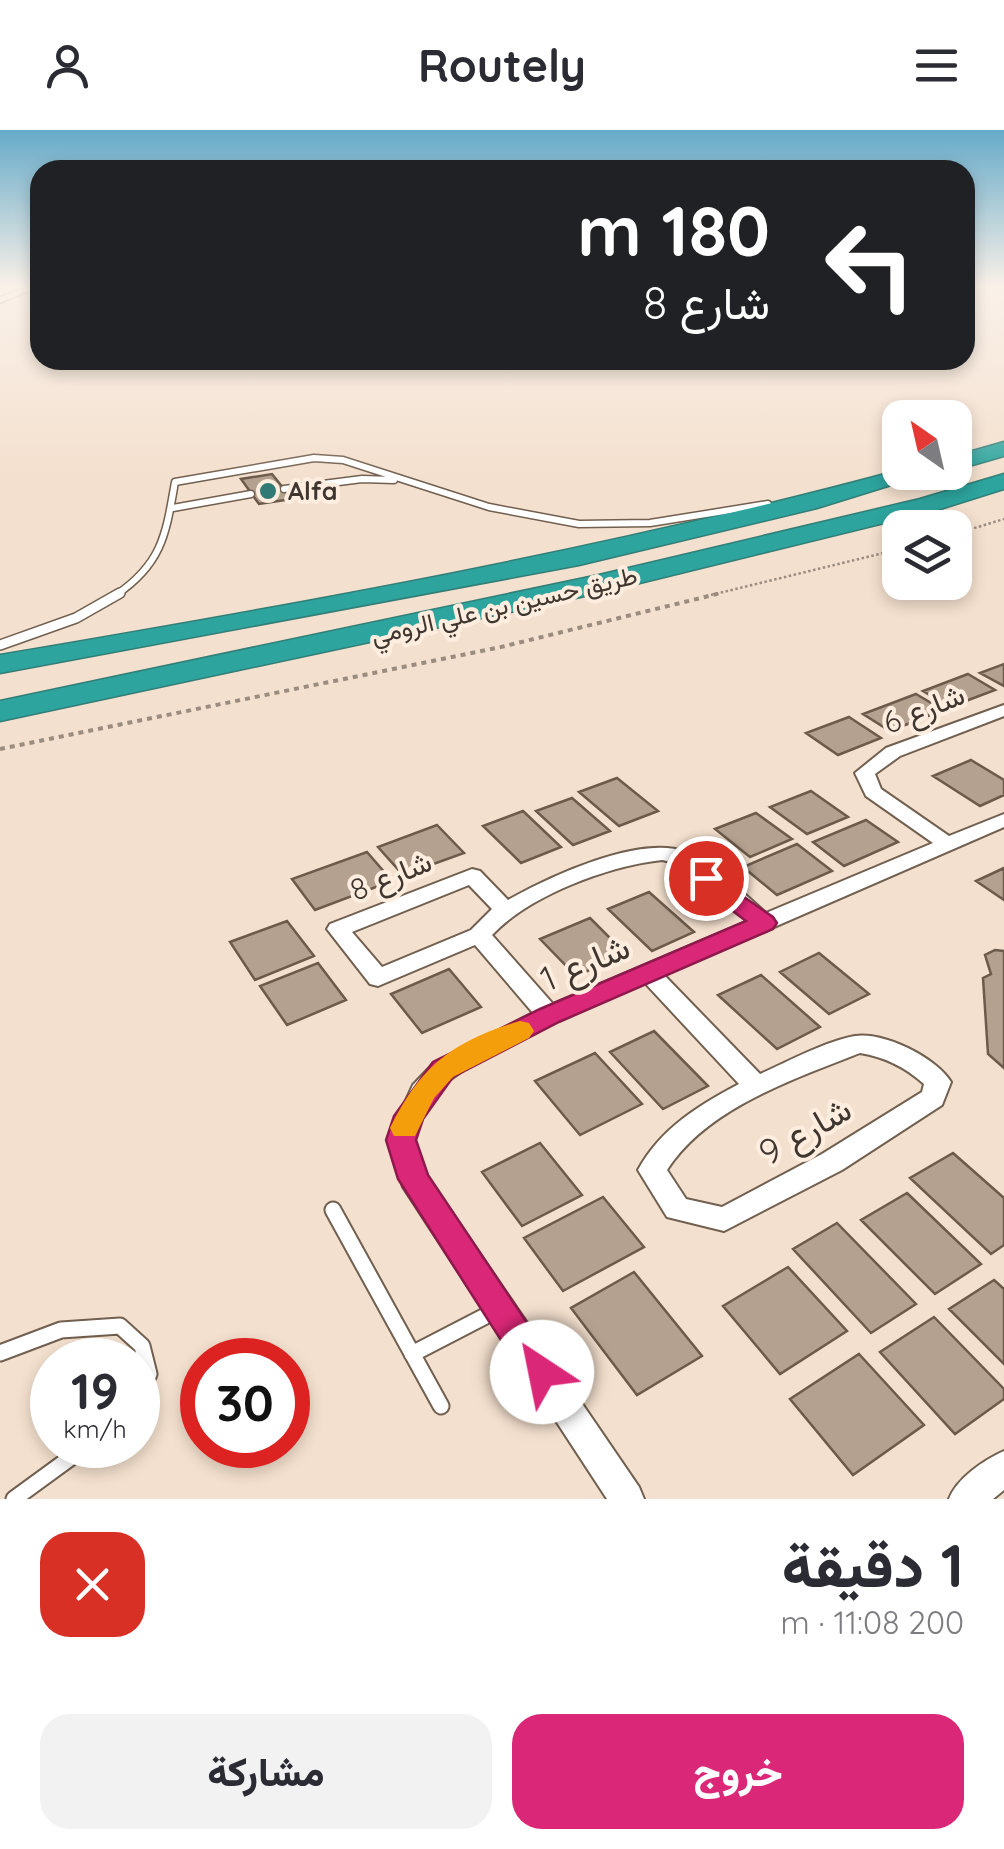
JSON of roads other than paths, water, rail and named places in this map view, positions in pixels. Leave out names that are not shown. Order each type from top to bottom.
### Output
[{"type":"highway","points":[[972,458],[1004,449]]},
{"type":"highway","name":"طريق حسين بن علي الرومي","points":[[0,711],[599,584],[928,504],[1004,481]]},
{"type":"highway","name":"طريق حسين بن علي الرومي","points":[[0,664],[454,581],[882,483]]},
{"type":"highway","points":[[0,697],[255,660]]},
{"type":"street","name":"شارع 6","points":[[950,845],[873,792],[865,774],[893,752],[1004,710]]},
{"type":"street","name":"شارع 1","points":[[626,1499],[413,1179],[401,1140],[422,1092],[443,1070],[549,1016],[1004,820]]},
{"type":"street","name":"شارع 8","points":[[506,910],[472,876],[338,929],[378,978],[479,935],[506,910],[561,884],[658,853],[677,856],[764,923]]},
{"type":"street","points":[[479,935],[549,1016]]},
{"type":"street","name":"شارع 9","points":[[648,973],[756,1085]]},
{"type":"street","name":"شارع 9","points":[[858,1044],[885,1046],[923,1067],[938,1082],[933,1098],[832,1162],[724,1219],[677,1209],[652,1170],[661,1149],[756,1085],[858,1044]]},
{"type":"street","points":[[966,1499],[1004,1468]]},
{"type":"lane","points":[[0,645],[85,614],[130,588],[147,570],[168,532],[175,482],[181,478],[314,458],[343,460],[530,516],[577,524],[684,520],[882,483]]},
{"type":"lane","points":[[284,489],[362,479],[410,482]]},
{"type":"lane","points":[[174,508],[252,494]]},
{"type":"lane","points":[[333,1210],[441,1406]]},
{"type":"lane","points":[[412,1354],[500,1309]]},
{"type":"lane","points":[[39,1338],[60,1330],[120,1326],[133,1338]]},
{"type":"lane","points":[[0,1353],[30,1342]]},
{"type":"lane","points":[[14,1499],[56,1468]]},
{"type":"place","name":"Alfa","points":[[268,491]]}]
